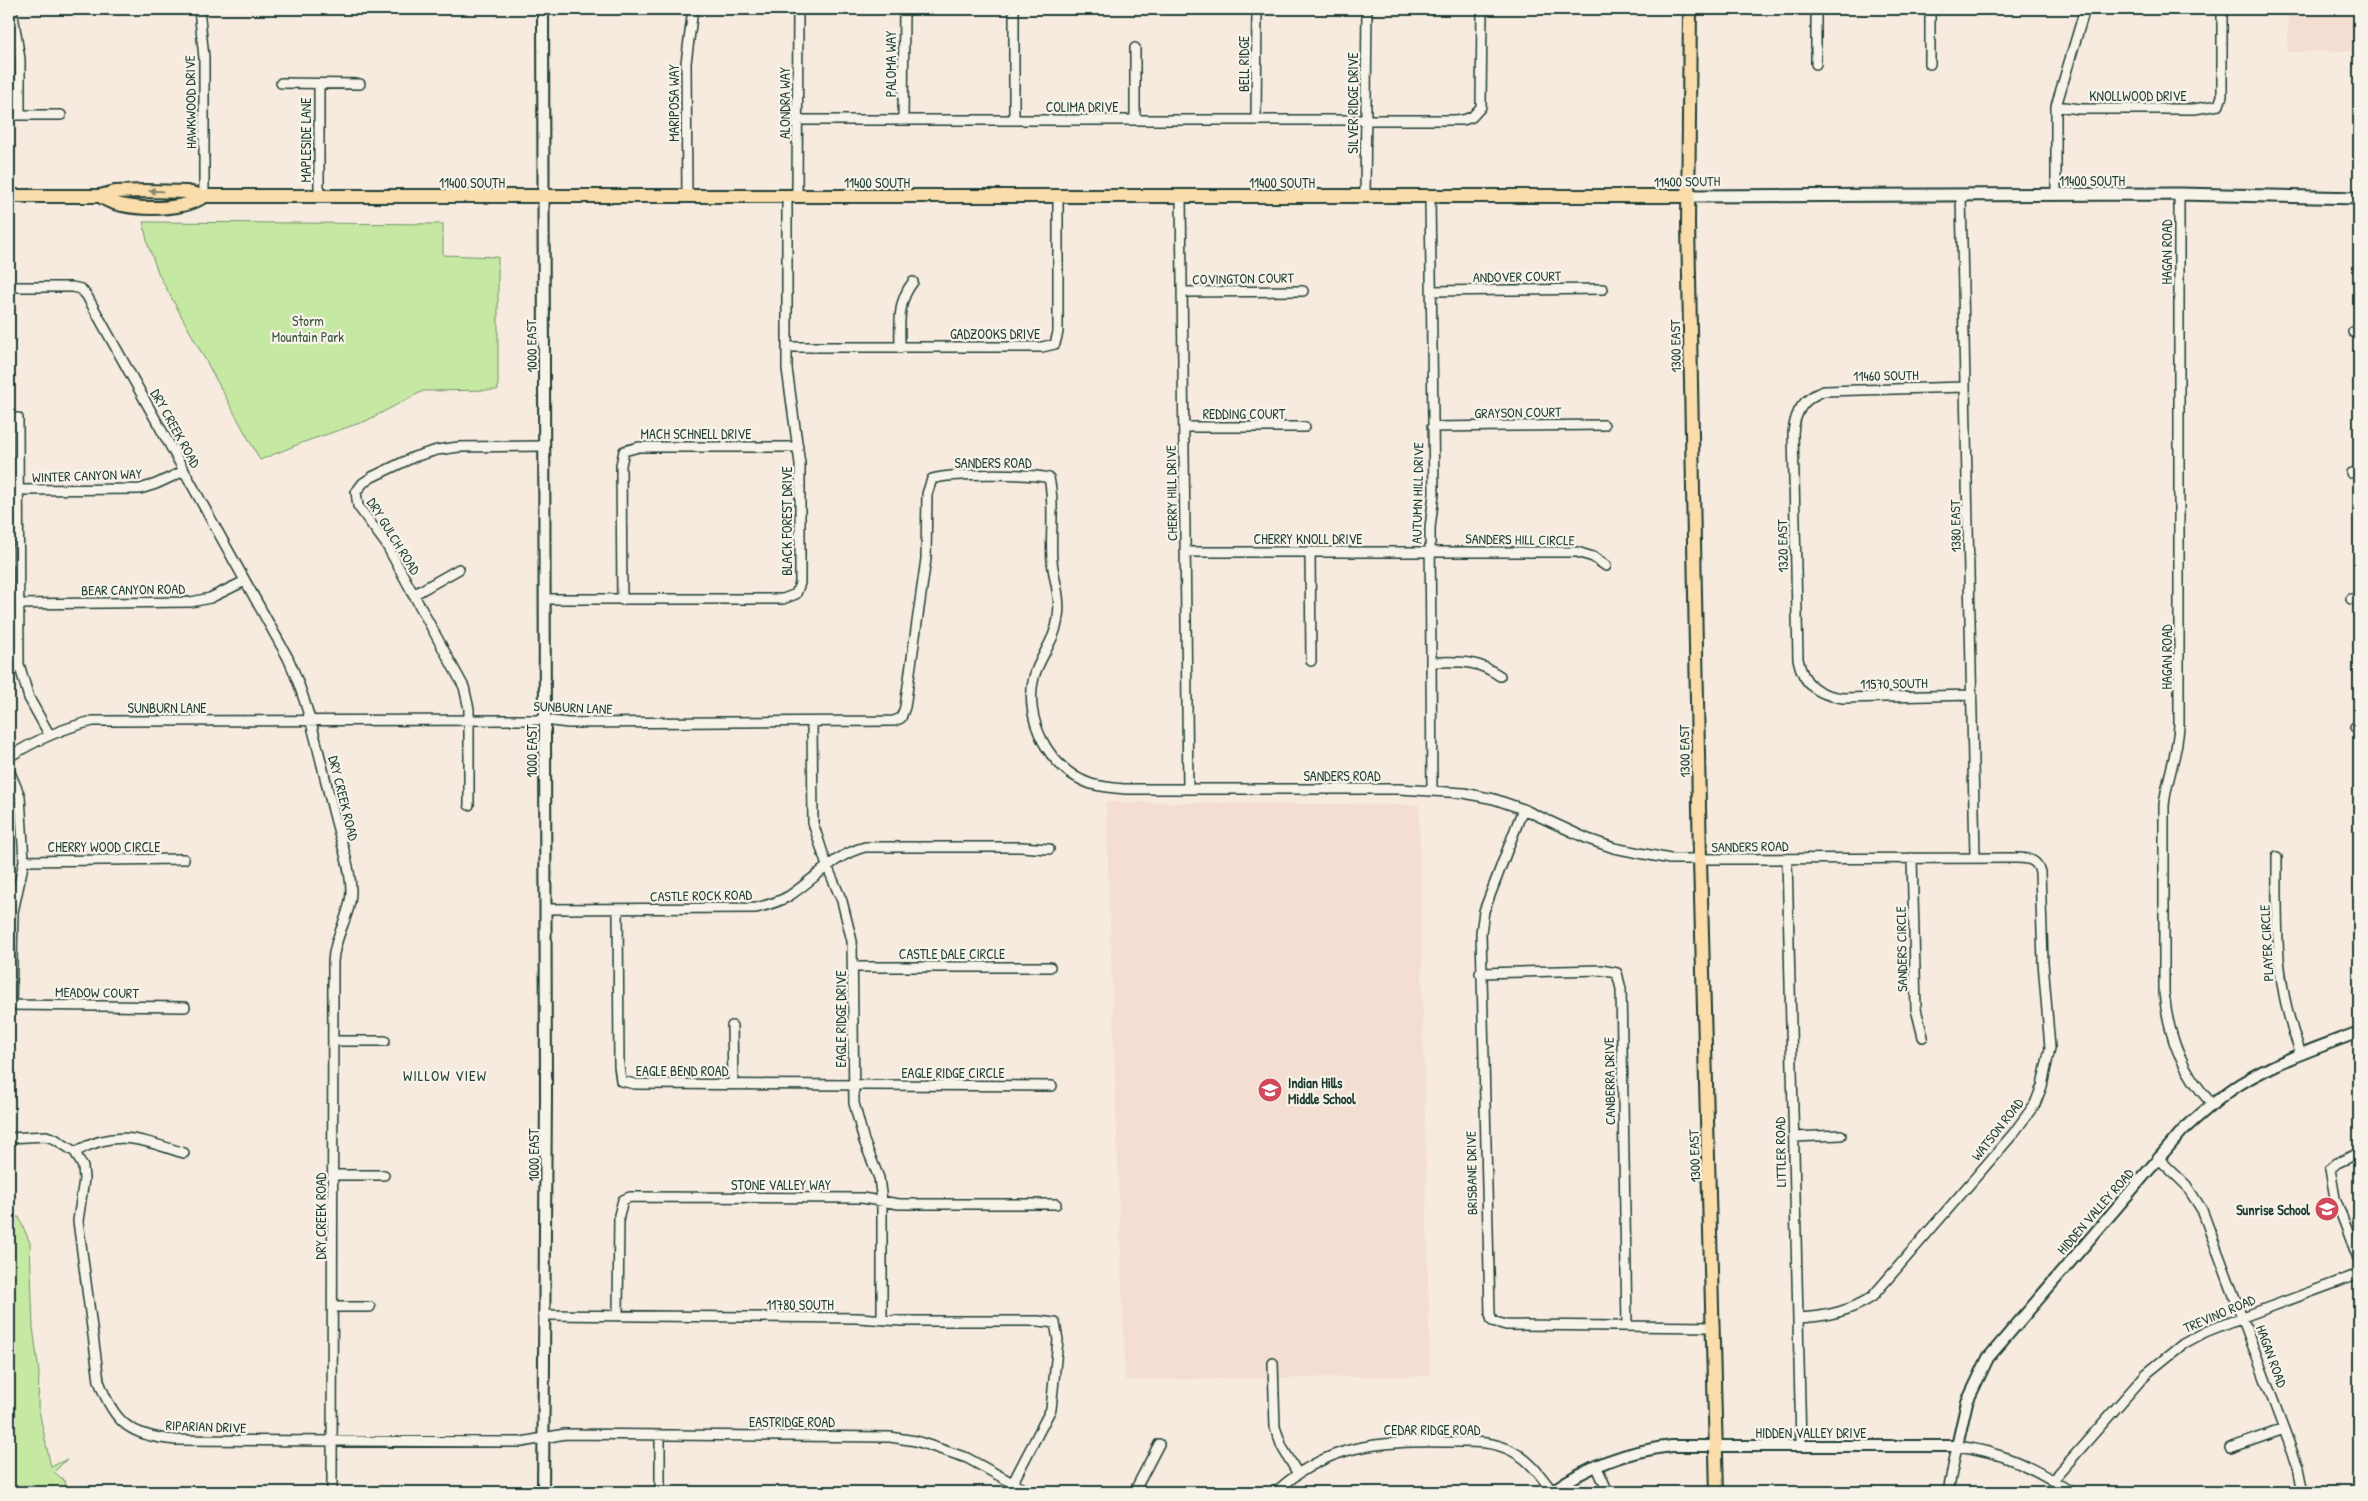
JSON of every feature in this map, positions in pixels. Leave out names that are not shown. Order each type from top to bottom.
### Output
[{"type":"main road","name":"1300 EAST","points":[[1690,9],[1689,196],[1700,860],[1717,1492]]},
{"type":"main road","name":"11400 SOUTH","points":[[9,196],[100,196],[115,192],[139,191],[187,192],[204,196],[1430,197],[2180,194],[2359,198]]},
{"type":"street","points":[[12,9],[20,59],[20,115]]},
{"type":"street","name":"HAWKWOOD DRIVE","points":[[199,9],[204,58],[204,196]]},
{"type":"street","name":"1000 EAST","points":[[543,9],[546,910],[546,1209],[543,1492]]},
{"type":"street","name":"MARIPOSA WAY","points":[[687,197],[686,63],[693,9]]},
{"type":"street","name":"ALONDRA WAY","points":[[792,197],[798,120],[798,9]]},
{"type":"street","name":"PALOMA WAY","points":[[904,9],[904,120]]},
{"type":"street","points":[[1014,9],[1014,120]]},
{"type":"street","name":"BELL RIDGE","points":[[1256,119],[1257,9]]},
{"type":"street","name":"SILVER RIDGE DRIVE","points":[[1365,197],[1366,9]]},
{"type":"street","name":"COLIMA DRIVE","points":[[798,120],[1463,120],[1472,117],[1478,111],[1481,102],[1482,9]]},
{"type":"street","points":[[1816,9],[1816,64]]},
{"type":"street","points":[[1930,9],[1930,64]]},
{"type":"street","points":[[2056,195],[2056,106],[2085,9]]},
{"type":"street","name":"KNOLLWOOD DRIVE","points":[[2056,106],[2080,109],[2194,109],[2219,105],[2222,96],[2222,9]]},
{"type":"street","points":[[1135,48],[1135,120]]},
{"type":"street","name":"MAPLESIDE LANE","points":[[281,83],[360,84]]},
{"type":"street","name":"MAPLESIDE LANE","points":[[319,84],[320,196]]},
{"type":"street","points":[[9,115],[61,115]]},
{"type":"street","name":"HAGAN ROAD","points":[[2180,194],[2180,725],[2177,756],[2165,792],[2164,805],[2164,992],[2167,1020],[2174,1046],[2185,1069],[2212,1104]]},
{"type":"street","name":"1380 EAST","points":[[1961,195],[1975,858]]},
{"type":"street","name":"BLACK FOREST DRIVE","points":[[545,599],[783,598],[796,594],[800,583],[798,447],[789,388],[788,347],[792,197]]},
{"type":"street","name":"GADZOOKS DRIVE","points":[[788,347],[1042,348],[1055,344],[1058,332],[1058,197]]},
{"type":"street","name":"CHERRY HILL DRIVE","points":[[1181,197],[1188,789]]},
{"type":"street","name":"AUTUMN HILL DRIVE","points":[[1430,197],[1434,494],[1430,552],[1432,790]]},
{"type":"street","points":[[900,348],[900,308],[904,293],[913,282]]},
{"type":"street","name":"DRY CREEK ROAD","points":[[9,287],[81,288],[292,666],[310,720],[350,887],[349,906],[334,951],[332,1492]]},
{"type":"street","name":"ANDOVER COURT","points":[[1431,291],[1603,289]]},
{"type":"street","name":"COVINGTON COURT","points":[[1182,292],[1304,291]]},
{"type":"street","name":"11460 SOUTH","points":[[1810,397],[1831,390],[1965,387]]},
{"type":"street","name":"1320 EAST","points":[[1810,397],[1797,412],[1794,433],[1798,659],[1804,678],[1817,692]]},
{"type":"street","points":[[13,418],[18,490],[19,664],[22,681],[49,734]]},
{"type":"street","name":"GRAYSON COURT","points":[[1432,427],[1604,425]]},
{"type":"street","name":"REDDING COURT","points":[[1184,427],[1305,427]]},
{"type":"street","name":"DRY GULCH ROAD","points":[[469,805],[469,720],[468,702],[464,687],[386,544],[358,506],[356,492],[363,482],[407,460],[436,450],[467,446],[545,446]]},
{"type":"street","name":"MACH SCHNELL DRIVE","points":[[622,600],[621,465],[624,450],[639,447],[798,447]]},
{"type":"street","name":"WINTER CANYON WAY","points":[[18,490],[140,489],[184,471]]},
{"type":"street","name":"SANDERS ROAD","points":[[932,480],[947,476],[1049,478],[1052,494],[1052,562],[1059,608],[1055,632],[1034,677],[1033,704],[1038,730],[1046,748],[1073,775],[1091,784],[1125,789],[1432,790],[1494,799],[1523,809],[1588,839],[1614,848],[1670,859],[2024,858],[2036,863]]},
{"type":"street","name":"SUNBURN LANE","points":[[9,756],[49,734],[69,726],[93,721],[545,720],[568,723],[894,721],[901,718],[904,713],[926,559],[927,494],[932,480]]},
{"type":"street","name":"CHERRY KNOLL DRIVE","points":[[1185,552],[1430,552]]},
{"type":"street","points":[[1310,552],[1311,661]]},
{"type":"street","name":"SANDERS HILL CIRCLE","points":[[1430,552],[1577,552],[1593,557],[1606,566]]},
{"type":"street","points":[[414,595],[459,569]]},
{"type":"street","name":"BEAR CANYON ROAD","points":[[18,604],[191,602],[210,598],[244,581]]},
{"type":"street","points":[[1431,662],[1471,662],[1487,667],[1500,676]]},
{"type":"street","name":"11570 SOUTH","points":[[1817,692],[1843,698],[1972,695]]},
{"type":"street","name":"EAGLE RIDGE DRIVE","points":[[812,722],[813,823],[848,920],[853,967],[854,1103],[858,1122],[879,1178],[882,1201],[882,1319]]},
{"type":"street","points":[[9,770],[20,796],[24,861],[13,912],[10,1005]]},
{"type":"street","name":"BRISBANE DRIVE","points":[[1523,809],[1484,911],[1481,933],[1480,973],[1489,1307],[1492,1321],[1506,1325],[1714,1327]]},
{"type":"street","name":"CASTLE ROCK ROAD","points":[[546,910],[756,908],[774,904],[789,896],[842,855],[865,847],[1020,847],[1049,849]]},
{"type":"street","name":"PLAYER CIRCLE","points":[[2277,857],[2278,964],[2286,1012],[2301,1054]]},
{"type":"street","name":"SANDERS CIRCLE","points":[[1912,858],[1916,1009],[1923,1037]]},
{"type":"street","name":"CHERRY WOOD CIRCLE","points":[[24,861],[184,859]]},
{"type":"street","name":"LITTLER ROAD","points":[[1787,859],[1800,1445]]},
{"type":"street","name":"WATSON ROAD","points":[[1798,1318],[1823,1316],[1847,1310],[1872,1296],[2014,1134],[2035,1104],[2048,1068],[2050,1048],[2043,962],[2040,872],[2036,863]]},
{"type":"street","name":"EAGLE BEND ROAD","points":[[618,910],[619,1066],[621,1081],[635,1084],[854,1084]]},
{"type":"street","name":"CASTLE DALE CIRCLE","points":[[853,967],[1050,967]]},
{"type":"street","name":"CANBERRA DRIVE","points":[[1480,973],[1601,970],[1617,973],[1621,989],[1627,1326]]},
{"type":"street","name":"MEADOW COURT","points":[[10,1005],[185,1007]]},
{"type":"street","points":[[732,1026],[733,1084]]},
{"type":"street","name":"HIDDEN VALLEY ROAD","points":[[1948,1492],[1967,1402],[1988,1358],[2183,1130],[2212,1104],[2254,1076],[2301,1054],[2359,1032]]},
{"type":"street","points":[[333,1042],[385,1041]]},
{"type":"street","name":"EAGLE RIDGE CIRCLE","points":[[854,1084],[1052,1086]]},
{"type":"street","points":[[1794,1137],[1841,1135]]},
{"type":"street","points":[[9,1138],[46,1136],[55,1139],[75,1152],[95,1141],[110,1137],[127,1138],[184,1153]]},
{"type":"street","name":"RIPARIAN DRIVE","points":[[75,1152],[83,1167],[84,1179],[78,1221],[99,1381],[106,1400],[123,1424],[148,1436],[176,1440],[522,1442],[543,1438]]},
{"type":"street","points":[[2359,1154],[2337,1163],[2330,1169],[2335,1198],[2359,1261]]},
{"type":"street","name":"HAGAN ROAD","points":[[2158,1158],[2186,1185],[2202,1210],[2298,1467],[2303,1492]]},
{"type":"street","points":[[333,1175],[384,1175]]},
{"type":"street","name":"STONE VALLEY WAY","points":[[618,1315],[619,1215],[624,1200],[637,1196],[862,1198],[899,1204],[1056,1204]]},
{"type":"street","name":"TREVINO ROAD","points":[[2053,1480],[2129,1392],[2164,1357],[2205,1332],[2243,1316],[2359,1274]]},
{"type":"street","points":[[334,1307],[370,1307]]},
{"type":"street","name":"11780 SOUTH","points":[[544,1315],[882,1319],[902,1321],[1038,1321],[1055,1323],[1058,1340],[1051,1409],[1013,1483]]},
{"type":"street","points":[[1273,1363],[1275,1426],[1282,1447],[1298,1474]]},
{"type":"street","points":[[2230,1448],[2284,1429]]},
{"type":"street","name":"EASTRIDGE ROAD","points":[[543,1438],[565,1434],[864,1435],[890,1437],[916,1441],[967,1458],[1029,1492]]},
{"type":"street","points":[[660,1435],[660,1492]]},
{"type":"street","name":"CEDAR RIDGE ROAD","points":[[1276,1492],[1298,1474],[1321,1460],[1347,1450],[1376,1443],[1482,1442],[1502,1446],[1514,1452],[1533,1467],[1552,1492]]},
{"type":"street","points":[[1134,1492],[1159,1444]]},
{"type":"street","name":"HIDDEN VALLEY DRIVE","points":[[1552,1492],[1596,1465],[1627,1454],[1657,1448],[1800,1445],[1957,1446],[1981,1450],[2006,1456],[2053,1480],[2071,1492]]},
{"type":"street","points":[[1596,1465],[1608,1492]]},
{"type":"street","points":[[1008,1492],[1013,1483]]},
{"type":"shaded area","points":[[2288,9],[2359,9],[2359,51],[2288,52]]},
{"type":"shaded area","name":"Indian Hills Middle School","points":[[1106,802],[1419,805],[1430,1376],[1125,1380]]},
{"type":"green space","name":"Storm Mountain Park","points":[[143,222],[443,224],[443,255],[498,257],[498,390],[423,391],[366,421],[304,442],[260,460],[159,275],[148,245]]},
{"type":"green space","points":[[9,1217],[19,1217],[30,1243],[33,1327],[39,1372],[38,1406],[51,1467],[67,1459],[54,1472],[64,1480],[68,1492],[9,1492]]},
{"type":"place","name":"Indian Hills Middle School","points":[[1270,1090]]},
{"type":"place","name":"Sunrise School","points":[[2327,1209]]},
{"type":"district","name":"WILLOW VIEW","points":[[445,1075]]}]
